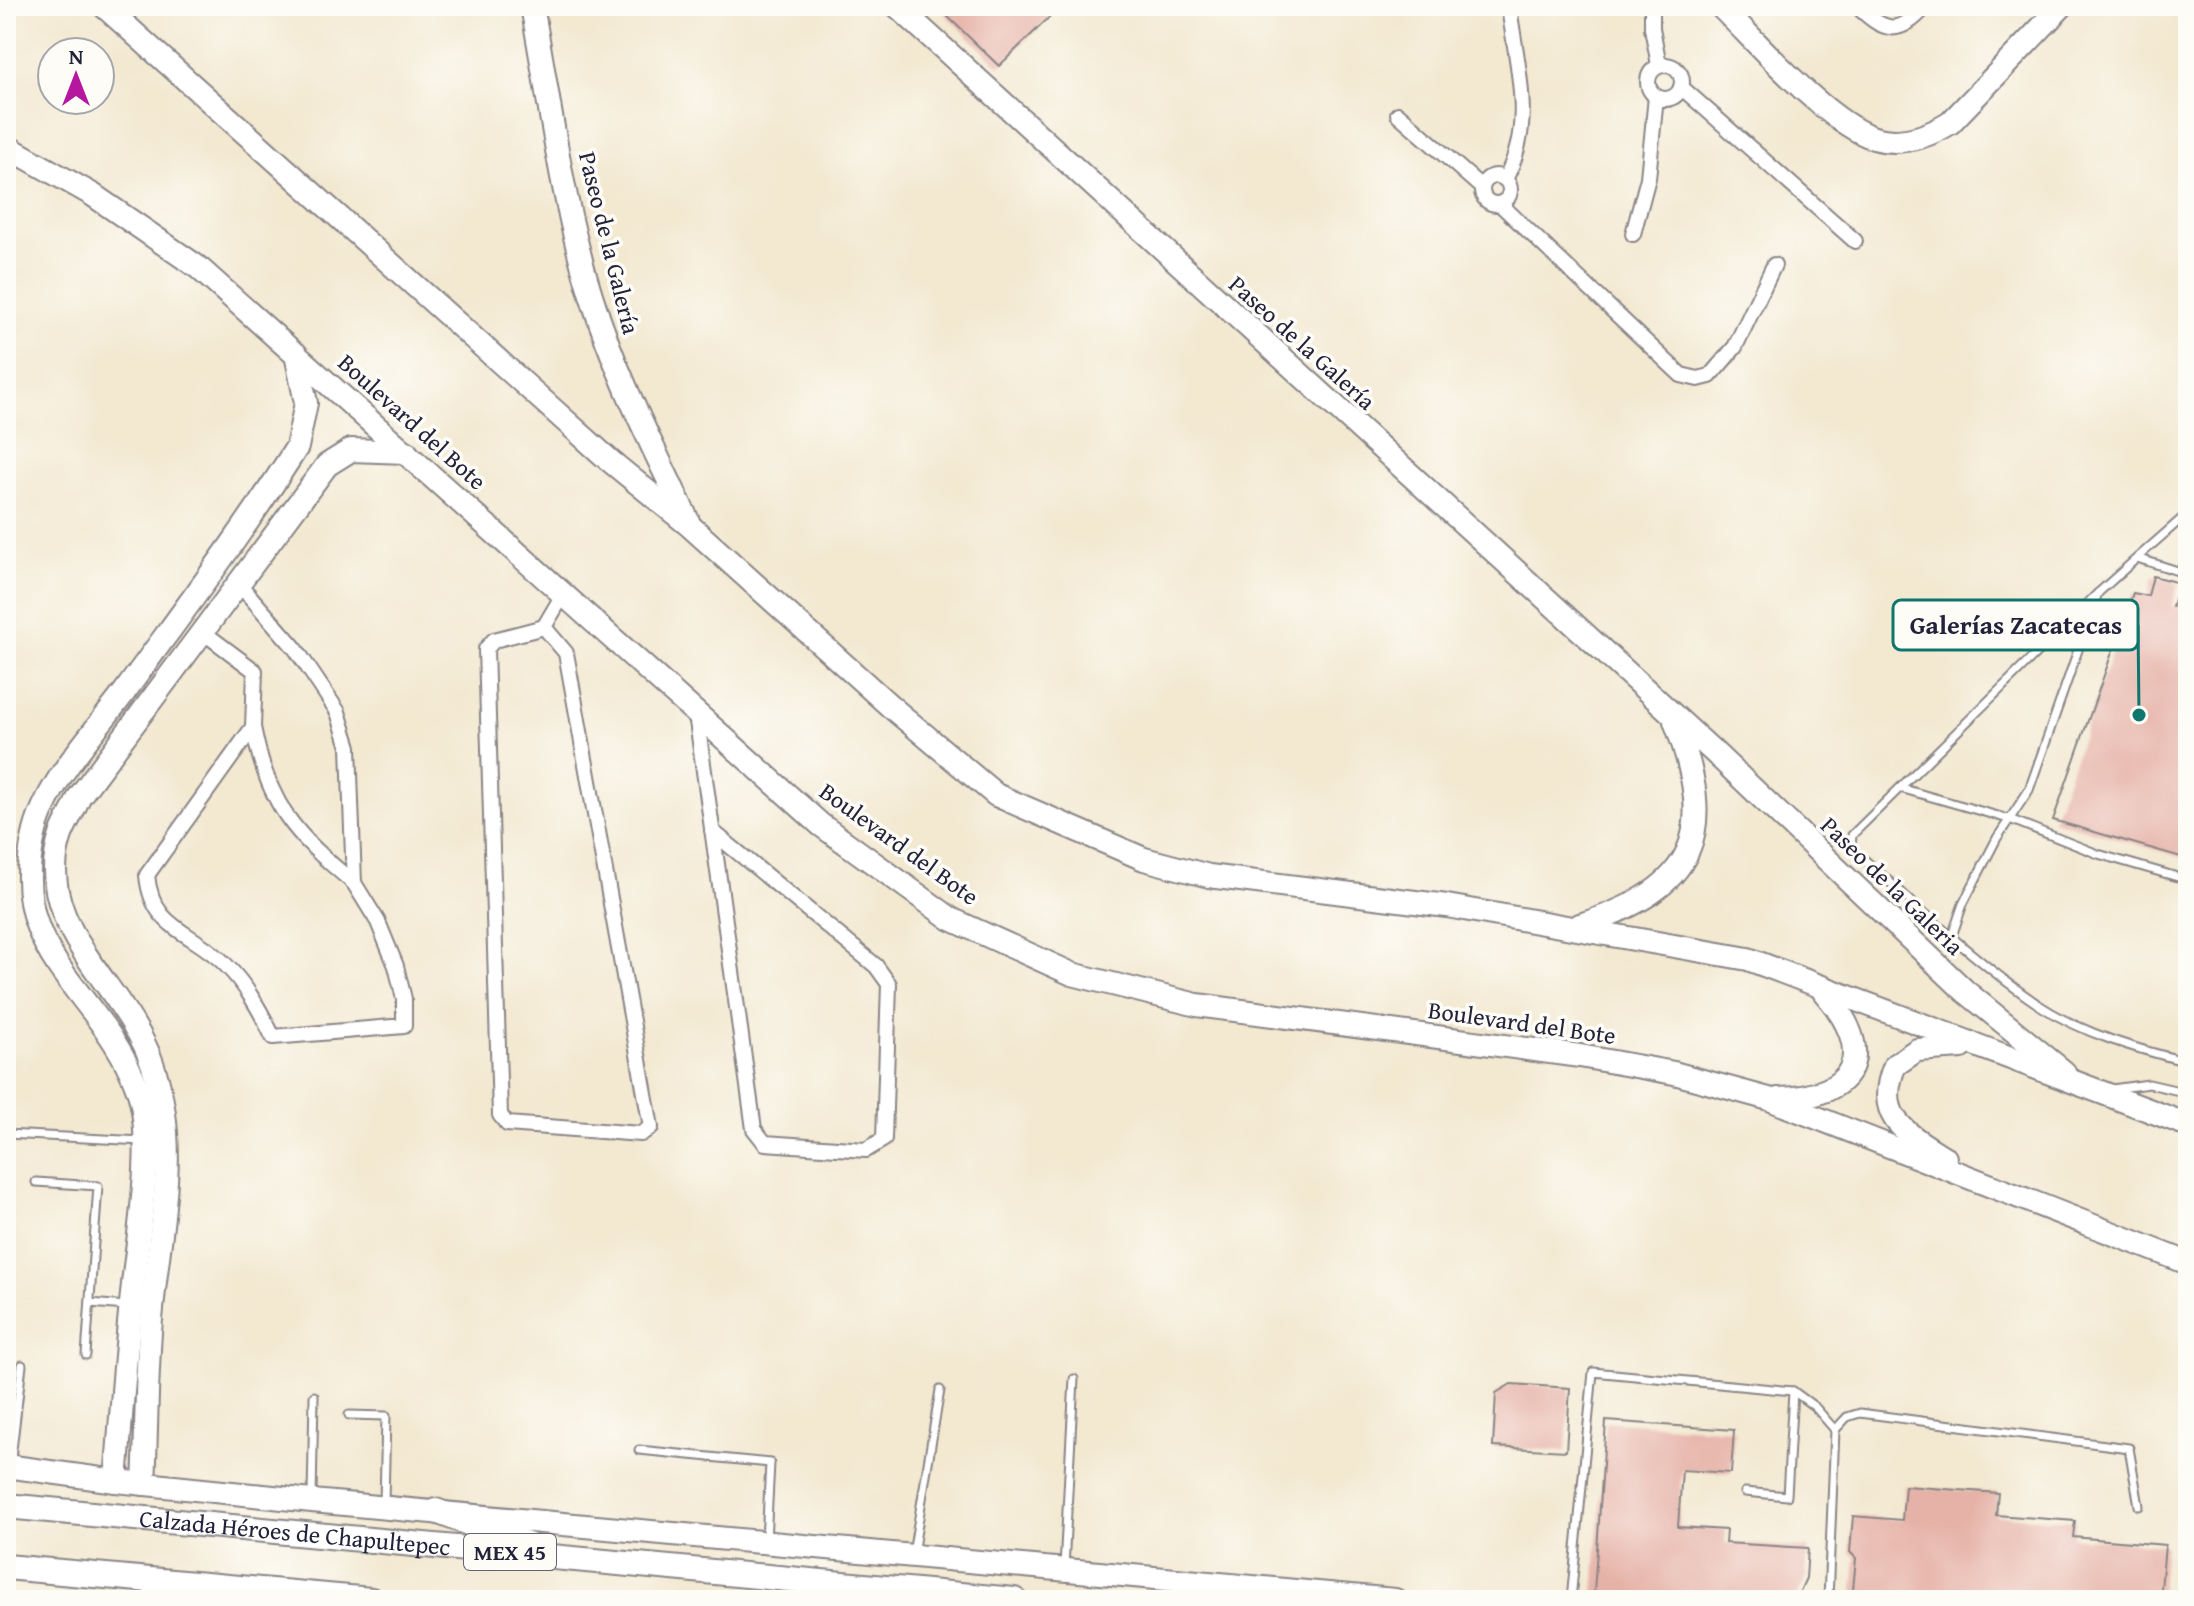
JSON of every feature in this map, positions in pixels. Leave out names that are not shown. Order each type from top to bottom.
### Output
[{"type":"main road","name":"Calzada Héroes de Chapultepec","points":[[6,1504],[1014,1600]]},
{"type":"main road","points":[[436,1511],[558,1557]]},
{"type":"main road","points":[[6,1567],[367,1600]]},
{"type":"street","points":[[104,6],[597,449],[690,526],[890,706],[996,795],[1144,859],[1209,876],[1447,906],[1748,959],[2188,1125]]},
{"type":"street","name":"Paseo de la Galería","points":[[532,6],[565,183],[591,296],[620,379],[690,526]]},
{"type":"street","name":"Paseo de la Galería","points":[[897,6],[1674,716]]},
{"type":"street","points":[[1500,204],[1510,193],[1505,179],[1518,151],[1522,86],[1509,6]]},
{"type":"street","points":[[1652,6],[1652,28],[1659,65]]},
{"type":"street","points":[[1720,6],[1831,113],[1874,138],[1895,140],[1931,135],[1950,123],[2062,6]]},
{"type":"street","points":[[1857,6],[1875,23],[1887,28],[1911,23],[1926,6]]},
{"type":"street","points":[[1659,65],[1677,70],[1681,87],[1855,241]]},
{"type":"street","points":[[1659,65],[1649,76],[1650,91],[1656,96],[1671,98],[1681,87]]},
{"type":"street","points":[[1633,234],[1648,178],[1656,96]]},
{"type":"street","points":[[1398,114],[1481,187],[1486,201],[1500,204],[1681,375],[1691,378],[1710,376],[1735,347],[1774,265]]},
{"type":"street","name":"Boulevard del Bote","points":[[6,146],[93,195],[199,268],[821,825],[951,919],[1072,974],[1197,1005],[1580,1056],[1674,1073],[1769,1099],[2188,1263]]},
{"type":"street","points":[[1481,187],[1491,176],[1505,179]]},
{"type":"street","points":[[116,1481],[141,1308],[168,1189],[169,1143],[152,1061],[114,990],[69,932],[56,889],[60,838],[79,797],[240,585],[249,545],[297,447],[306,403],[296,354]]},
{"type":"street","points":[[144,1484],[141,1308],[145,1141],[139,1092],[125,1059],[56,965],[39,934],[30,904],[27,867],[36,827],[68,765],[125,692],[249,545],[327,465],[351,450],[406,452]]},
{"type":"street","points":[[240,585],[295,648],[338,712],[349,747],[354,883]]},
{"type":"street","points":[[544,627],[566,653],[651,1127],[641,1134],[507,1124],[500,1115],[486,649],[494,640],[544,627],[564,593]]},
{"type":"street","points":[[203,632],[255,671],[253,727],[261,769],[282,812],[308,845],[354,883],[378,922],[396,966],[404,999],[404,1026],[273,1037],[253,996],[225,964],[159,916],[149,898],[147,875],[253,727]]},
{"type":"street","points":[[125,692],[147,707]]},
{"type":"street","points":[[696,711],[712,831],[754,1129],[765,1143],[866,1150],[884,1139],[889,984],[876,966],[712,831]]},
{"type":"street","points":[[1576,927],[1645,900],[1674,874],[1689,850],[1696,815],[1695,788],[1690,761],[1674,716]]},
{"type":"street","name":"Paseo de la Galeria","points":[[1674,716],[1965,991],[2089,1088]]},
{"type":"street","points":[[1769,1099],[1818,1096],[1835,1087],[1850,1067],[1853,1037],[1846,1017],[1821,988]]},
{"type":"street","points":[[1979,1048],[1917,1050],[1895,1065],[1886,1094],[1891,1113],[1903,1132],[1989,1187]]},
{"type":"street","points":[[9,1466],[116,1481],[312,1501],[384,1505],[1395,1600]]},
{"type":"lane","points":[[2188,513],[2098,593],[1852,835],[1851,848],[1951,939],[2041,1006],[2125,1045],[2188,1062]]},
{"type":"lane","points":[[2137,558],[2188,573]]},
{"type":"lane","points":[[2178,571],[2188,584]]},
{"type":"lane","points":[[1951,939],[1963,904],[1997,838],[2012,820],[2029,790],[2098,593]]},
{"type":"lane","points":[[1900,788],[2012,820],[2039,833],[2188,880]]},
{"type":"lane","points":[[2089,1088],[2149,1084],[2188,1093]]},
{"type":"lane","points":[[6,1134],[169,1143]]},
{"type":"lane","points":[[36,1182],[98,1186],[86,1355]]},
{"type":"lane","points":[[90,1303],[141,1308]]},
{"type":"lane","points":[[6,1504],[22,1365]]},
{"type":"lane","points":[[1571,1600],[1593,1372],[1793,1391],[1815,1407],[1835,1430]]},
{"type":"lane","points":[[1064,1570],[1074,1379]]},
{"type":"lane","points":[[912,1556],[940,1390]]},
{"type":"lane","points":[[1745,1492],[1787,1496],[1793,1391]]},
{"type":"lane","points":[[312,1501],[314,1396]]},
{"type":"lane","points":[[1828,1600],[1835,1430],[1847,1417],[1860,1413],[2129,1448],[2139,1506]]},
{"type":"lane","points":[[349,1415],[386,1416],[384,1505]]},
{"type":"lane","points":[[639,1450],[770,1463],[766,1543]]},
{"type":"building","points":[[950,6],[1061,6],[999,66],[944,13]]},
{"type":"building","points":[[2153,576],[2179,583],[2172,606],[2188,610],[2188,859],[2053,820],[2133,593],[2148,596]]},
{"type":"building","points":[[1511,1384],[1570,1388],[1566,1451],[1493,1447],[1496,1393]]},
{"type":"building","points":[[1606,1421],[1734,1430],[1731,1473],[1682,1470],[1678,1527],[1726,1530],[1725,1543],[1808,1548],[1806,1578],[1796,1600],[1690,1600],[1594,1593]]},
{"type":"building","points":[[1905,1486],[1998,1493],[1996,1515],[2075,1521],[2073,1537],[2165,1545],[2160,1600],[1852,1600],[1856,1558],[1850,1552],[1853,1516],[1902,1520]]},
{"type":"place","name":"Galerías Zacatecas","points":[[2139,715]]}]
